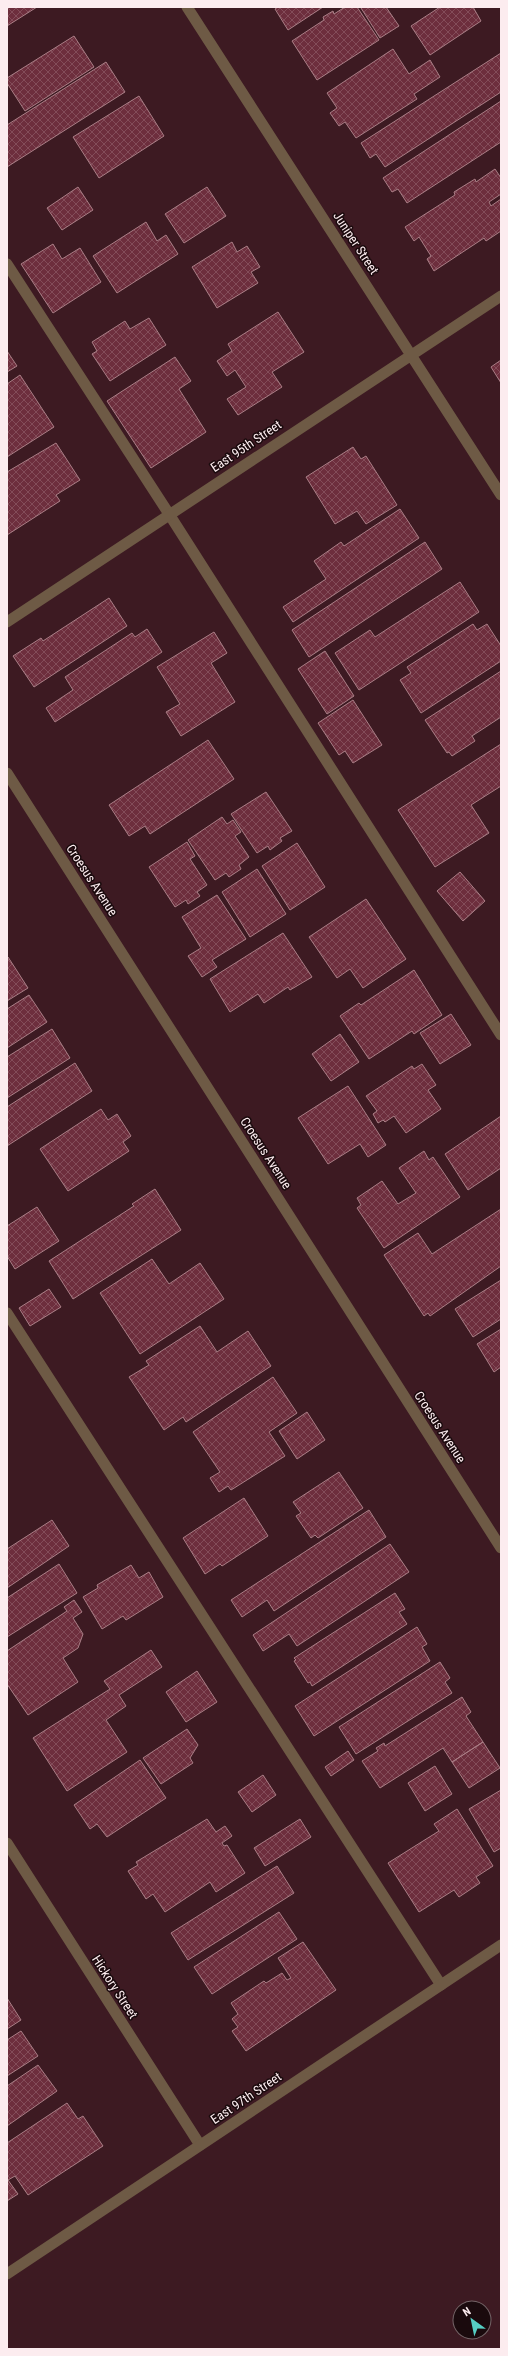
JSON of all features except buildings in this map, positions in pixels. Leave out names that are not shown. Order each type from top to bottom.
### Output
[{"type":"street","name":"Juniper Street","points":[[187,7],[501,495]]},
{"type":"street","points":[[7,264],[170,514],[501,1035]]},
{"type":"street","name":"East 95th Street","points":[[7,622],[410,354],[501,296]]},
{"type":"street","name":"Croesus Avenue","points":[[7,774],[501,1548]]},
{"type":"street","points":[[7,1313],[441,1985]]},
{"type":"street","name":"Hickory Street","points":[[7,1843],[200,2145]]},
{"type":"street","name":"East 97th Street","points":[[7,2274],[501,1945]]}]
